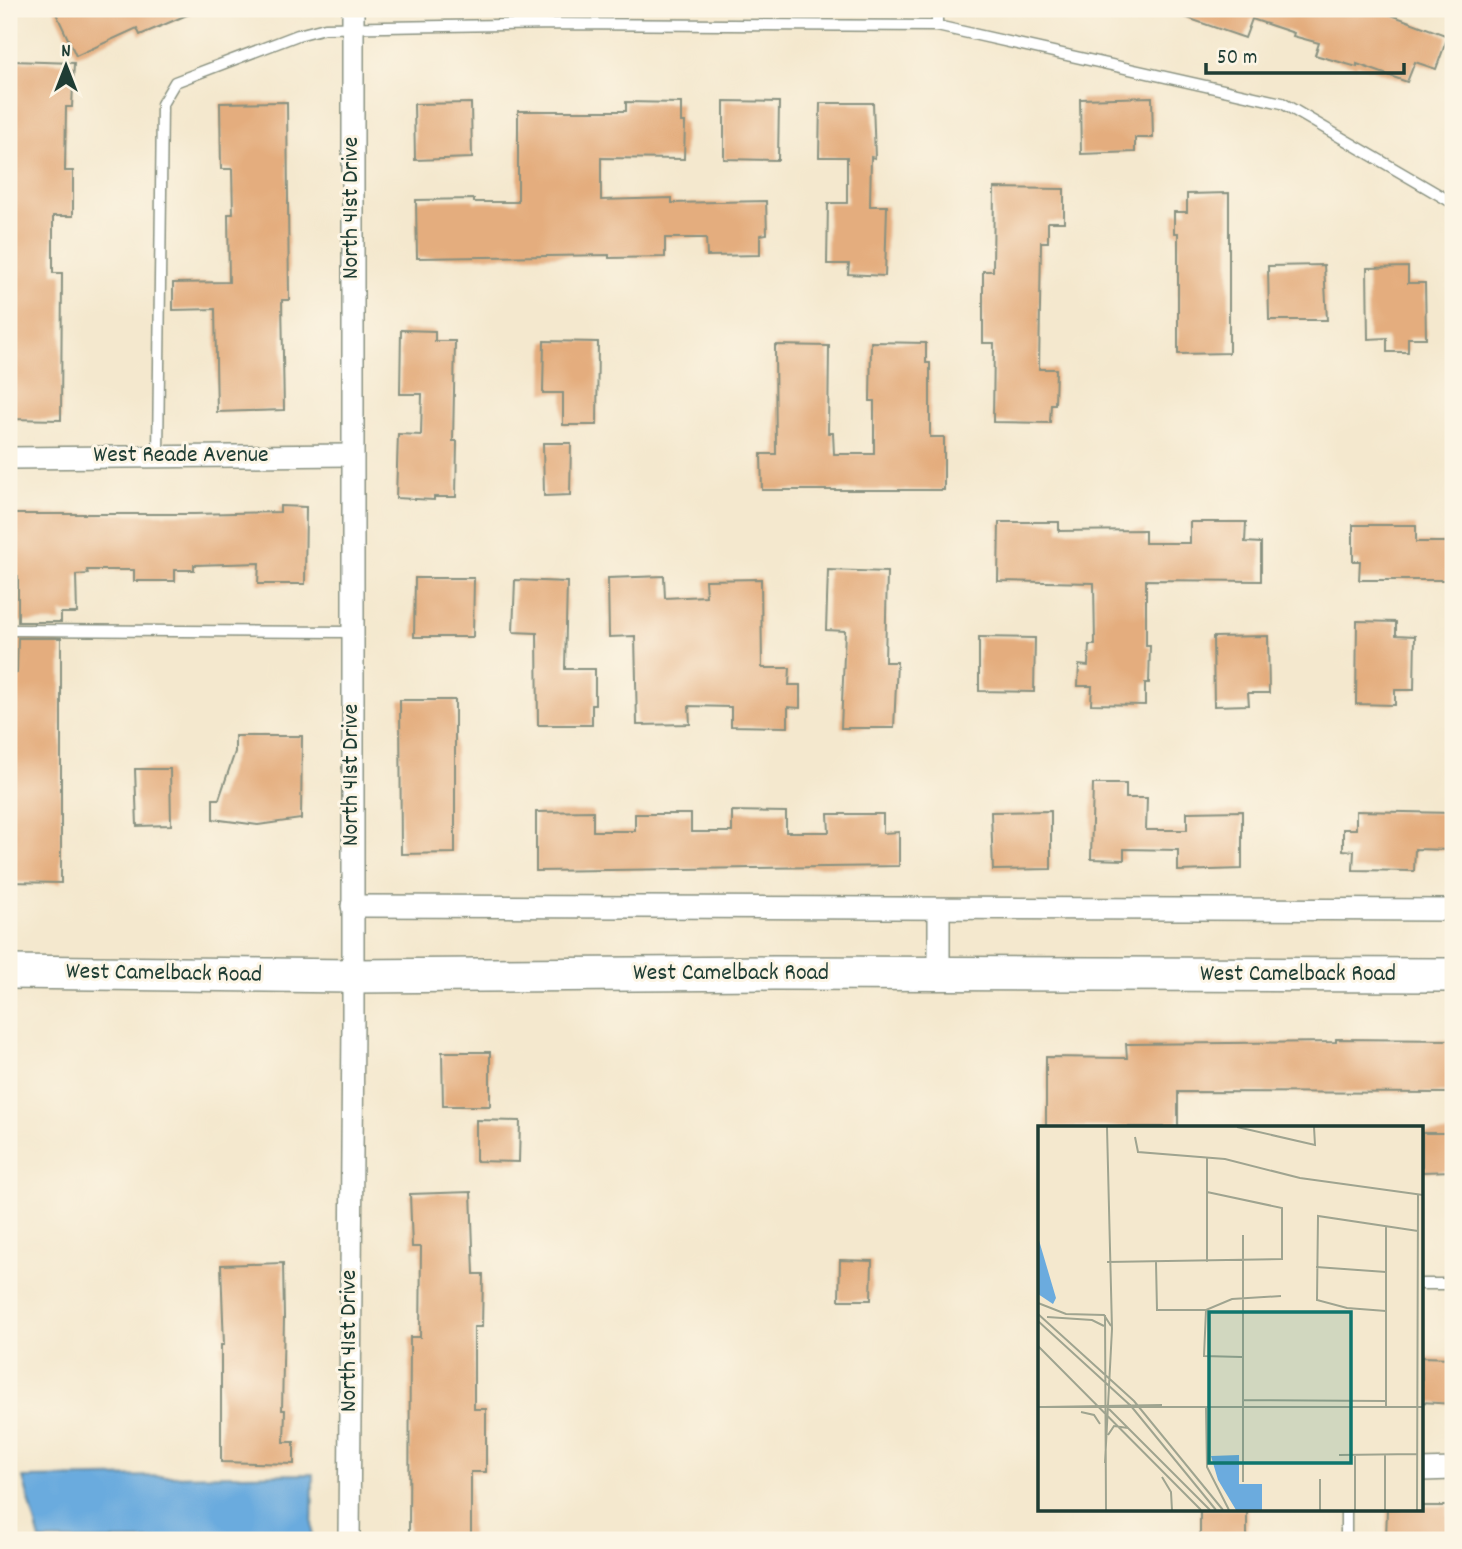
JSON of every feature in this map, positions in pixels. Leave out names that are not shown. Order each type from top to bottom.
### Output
[{"type":"main road","name":"West Camelback Road","points":[[9,972],[352,975],[1453,975]]},
{"type":"street","name":"North 41st Drive","points":[[349,1540],[353,18]]},
{"type":"street","name":"West Reade Avenue","points":[[9,458],[352,455]]},
{"type":"street","points":[[352,906],[1453,910]]},
{"type":"street","points":[[939,909],[940,974]]},
{"type":"street","points":[[1424,1469],[1453,1469]]},
{"type":"lane","points":[[937,9],[937,26]]},
{"type":"lane","points":[[158,456],[162,104],[175,82],[298,35],[353,18],[542,24],[937,26],[1282,103],[1453,203]]},
{"type":"lane","points":[[9,630],[352,632]]},
{"type":"lane","points":[[1424,1284],[1453,1284]]},
{"type":"lane","points":[[1346,1510],[1346,1540]]},
{"type":"water","points":[[313,1474],[312,1540],[40,1540],[23,1478]]},
{"type":"building","points":[[54,9],[201,9],[140,35],[137,28],[76,56]]},
{"type":"building","points":[[1171,9],[1375,9],[1448,36],[1436,69],[1415,62],[1407,82],[1357,64],[1357,67],[1315,55],[1319,43],[1293,36],[1294,33],[1252,19],[1245,38],[1170,12]]},
{"type":"building","points":[[12,61],[74,63],[72,107],[66,107],[65,171],[73,171],[73,216],[53,216],[53,273],[62,273],[61,420],[9,419],[9,161]]},
{"type":"building","points":[[1152,97],[1153,138],[1135,138],[1135,152],[1081,154],[1080,99]]},
{"type":"building","points":[[724,101],[779,102],[778,160],[724,159]]},
{"type":"building","points":[[287,102],[289,300],[282,300],[284,410],[217,412],[215,309],[173,310],[173,283],[229,282],[228,214],[233,214],[232,169],[221,169],[220,103]]},
{"type":"building","points":[[626,102],[681,103],[681,122],[685,122],[684,159],[601,158],[601,200],[672,198],[672,203],[766,201],[767,234],[760,235],[760,255],[707,256],[706,238],[665,238],[665,257],[609,258],[609,255],[417,258],[416,200],[474,199],[474,202],[518,202],[518,111],[626,111]]},
{"type":"building","points":[[471,103],[472,158],[415,160],[414,104]]},
{"type":"building","points":[[820,103],[873,103],[875,158],[871,157],[870,206],[887,206],[885,276],[848,274],[849,264],[827,264],[828,203],[847,203],[847,157],[819,157]]},
{"type":"building","points":[[994,188],[1064,189],[1064,222],[1048,222],[1048,242],[1041,242],[1039,369],[1056,369],[1055,404],[1051,404],[1050,423],[993,422],[994,343],[983,343],[983,271],[993,271]]},
{"type":"building","points":[[1229,193],[1229,353],[1178,354],[1178,233],[1174,233],[1174,212],[1187,212],[1187,194]]},
{"type":"building","points":[[1324,265],[1327,320],[1269,320],[1268,266]]},
{"type":"building","points":[[1408,267],[1408,283],[1425,283],[1426,338],[1408,338],[1408,352],[1387,352],[1387,338],[1368,339],[1367,268]]},
{"type":"building","points":[[401,330],[435,331],[435,341],[455,341],[453,441],[457,441],[456,497],[434,497],[434,500],[396,498],[398,434],[421,435],[422,394],[400,394]]},
{"type":"building","points":[[544,341],[598,342],[597,425],[563,425],[563,393],[543,393]]},
{"type":"building","points":[[871,342],[926,343],[926,363],[930,363],[930,437],[944,437],[944,490],[762,490],[761,454],[776,454],[775,345],[829,346],[828,433],[833,433],[834,454],[874,454],[874,401],[870,401]]},
{"type":"building","points":[[543,443],[571,443],[570,495],[544,496]]},
{"type":"building","points":[[280,506],[306,507],[305,584],[258,584],[259,563],[194,565],[194,570],[175,570],[175,581],[134,581],[134,570],[87,570],[88,574],[76,575],[77,613],[61,613],[61,622],[18,622],[18,576],[9,576],[9,514],[280,512]]},
{"type":"building","points":[[999,522],[1059,522],[1059,531],[1145,530],[1145,543],[1190,543],[1190,522],[1246,522],[1245,542],[1261,543],[1261,581],[1146,580],[1146,646],[1150,646],[1149,683],[1145,683],[1145,705],[1091,704],[1092,686],[1078,686],[1079,665],[1088,666],[1089,645],[1095,645],[1094,583],[998,581]]},
{"type":"building","points":[[1353,525],[1416,525],[1416,542],[1453,542],[1453,580],[1359,580],[1360,561],[1353,561]]},
{"type":"building","points":[[828,570],[887,572],[885,662],[897,662],[894,728],[841,728],[845,631],[826,630]]},
{"type":"building","points":[[664,576],[665,598],[706,596],[705,580],[761,579],[762,668],[790,668],[789,685],[800,685],[800,708],[788,707],[788,727],[731,726],[731,707],[689,706],[690,724],[637,725],[635,636],[609,637],[608,578]]},
{"type":"building","points":[[415,578],[474,578],[473,637],[414,637]]},
{"type":"building","points":[[515,580],[567,582],[565,669],[595,669],[592,725],[538,725],[537,633],[513,632]]},
{"type":"building","points":[[1357,621],[1396,622],[1396,635],[1415,636],[1414,690],[1395,690],[1395,705],[1356,704]]},
{"type":"building","points":[[1268,636],[1269,693],[1248,693],[1249,705],[1214,706],[1213,637]]},
{"type":"building","points":[[979,637],[1035,638],[1034,692],[979,691]]},
{"type":"building","points":[[18,638],[61,638],[61,883],[9,882],[9,673],[17,673]]},
{"type":"building","points":[[400,700],[455,700],[455,853],[401,854]]},
{"type":"building","points":[[235,736],[302,736],[301,819],[258,825],[213,819],[213,799],[219,799],[235,752]]},
{"type":"building","points":[[135,769],[170,769],[171,825],[137,826]]},
{"type":"building","points":[[1093,784],[1126,784],[1126,798],[1147,798],[1146,830],[1187,830],[1187,812],[1242,811],[1242,869],[1178,871],[1178,850],[1124,849],[1124,860],[1091,859]]},
{"type":"building","points":[[593,811],[593,831],[635,831],[635,814],[691,814],[691,832],[732,832],[732,811],[786,812],[786,832],[829,832],[828,814],[883,814],[883,833],[899,832],[899,866],[536,871],[536,812]]},
{"type":"building","points":[[1051,811],[1051,869],[993,870],[991,812]]},
{"type":"building","points":[[1356,811],[1453,813],[1453,850],[1415,849],[1414,871],[1353,870],[1354,851],[1343,850],[1343,829],[1356,829]]},
{"type":"building","points":[[1336,1039],[1453,1040],[1453,1093],[1178,1092],[1178,1126],[1046,1126],[1046,1057],[1127,1058],[1126,1044],[1336,1042]]},
{"type":"building","points":[[442,1052],[490,1052],[490,1106],[443,1106]]},
{"type":"building","points":[[476,1120],[520,1121],[519,1162],[476,1161]]},
{"type":"building","points":[[1424,1133],[1453,1133],[1453,1171],[1424,1172]]},
{"type":"building","points":[[471,1192],[474,1274],[483,1274],[482,1327],[474,1327],[474,1409],[486,1409],[486,1472],[471,1472],[471,1536],[409,1537],[410,1337],[420,1337],[421,1247],[412,1247],[410,1194]]},
{"type":"building","points":[[840,1260],[872,1261],[871,1300],[839,1300]]},
{"type":"building","points":[[283,1263],[282,1410],[285,1410],[284,1442],[294,1442],[294,1464],[221,1462],[221,1345],[224,1345],[221,1265]]},
{"type":"building","points":[[1424,1357],[1453,1358],[1453,1404],[1424,1402]]},
{"type":"building","points":[[1424,1506],[1448,1506],[1447,1540],[1386,1540],[1387,1510],[1424,1510]]},
{"type":"building","points":[[1200,1510],[1247,1510],[1247,1540],[1200,1540]]}]
